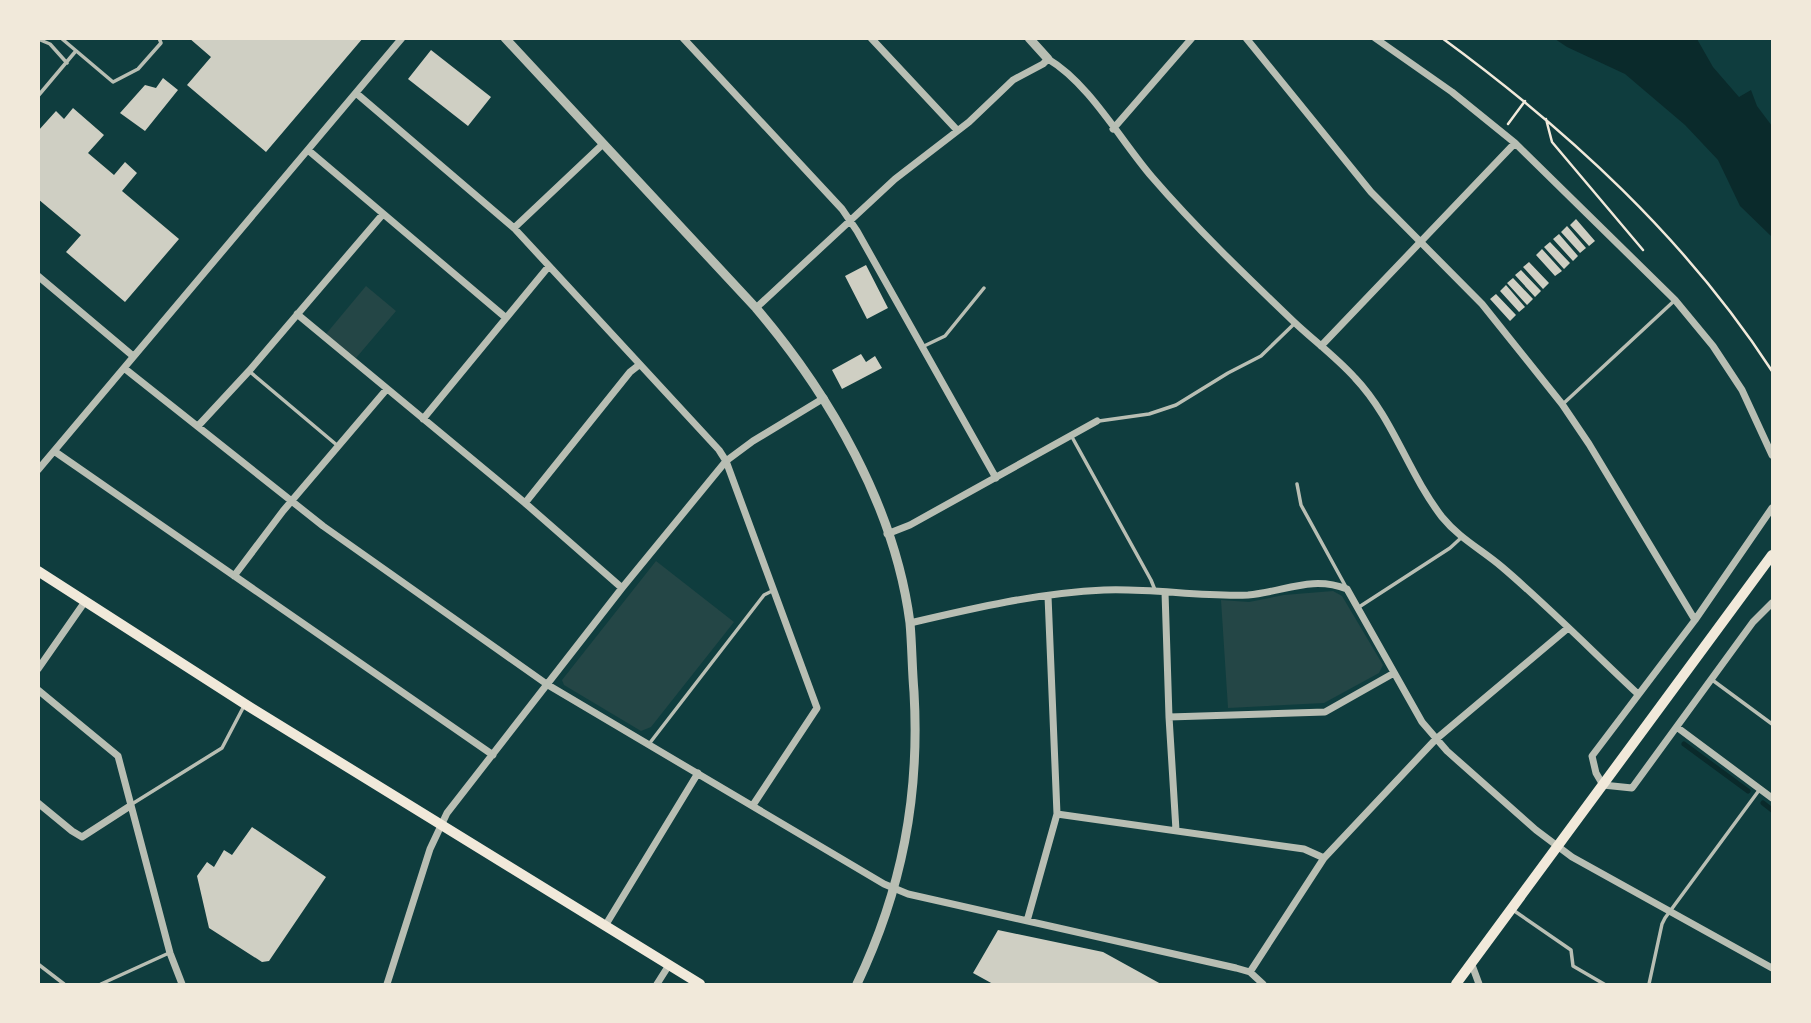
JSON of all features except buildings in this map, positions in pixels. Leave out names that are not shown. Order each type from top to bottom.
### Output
[{"type":"main road","points":[[1456,985],[1773,555]]},
{"type":"main road","points":[[38,571],[245,705],[700,985]]},
{"type":"street","points":[[38,470],[402,38]]},
{"type":"street","points":[[505,38],[786,343],[824,398],[856,457],[887,534],[910,623],[915,762],[907,828],[894,890],[886,917],[857,985]]},
{"type":"street","points":[[683,38],[849,219],[996,478]]},
{"type":"street","points":[[871,38],[957,130]]},
{"type":"street","points":[[1029,38],[1087,94],[1167,193],[1295,323],[1357,379],[1380,411],[1423,489],[1443,518],[1462,537],[1502,567],[1638,694]]},
{"type":"street","points":[[1113,129],[1192,38]]},
{"type":"street","points":[[1246,38],[1371,192],[1482,304],[1562,404],[1695,620]]},
{"type":"street","points":[[1375,38],[1452,92],[1515,143],[1675,300],[1713,346],[1742,390],[1773,455]]},
{"type":"street","points":[[756,308],[895,179],[957,130],[1013,79],[1048,59]]},
{"type":"street","points":[[356,93],[514,228],[719,450],[726,461],[817,708],[754,805]]},
{"type":"street","points":[[1321,346],[1515,143]]},
{"type":"street","points":[[514,228],[603,145]]},
{"type":"street","points":[[308,150],[505,317]]},
{"type":"street","points":[[198,426],[249,371],[383,214]]},
{"type":"street","points":[[423,419],[549,266]]},
{"type":"street","points":[[38,276],[132,356]]},
{"type":"street","points":[[297,314],[526,503],[622,588]]},
{"type":"street","points":[[526,503],[639,365]]},
{"type":"street","points":[[124,368],[291,502],[548,685],[894,890],[1250,972],[1263,985]]},
{"type":"street","points":[[234,576],[291,502],[386,390]]},
{"type":"street","points":[[387,985],[440,824],[622,588],[726,461],[753,441],[824,398]]},
{"type":"street","points":[[887,534],[910,525],[1097,421]]},
{"type":"street","points":[[54,451],[493,755]]},
{"type":"street","points":[[1773,508],[1695,620],[1592,756],[1596,773],[1603,785],[1632,788],[1753,622],[1773,603]]},
{"type":"street","points":[[910,623],[1017,599],[1104,590],[1249,595],[1297,585],[1331,583],[1347,589],[1435,740],[1536,830],[1572,857],[1773,968]]},
{"type":"street","points":[[1165,592],[1176,830]]},
{"type":"street","points":[[1027,921],[1058,814],[1048,596]]},
{"type":"street","points":[[38,669],[85,603]]},
{"type":"street","points":[[1250,972],[1324,858],[1435,740],[1568,628]]},
{"type":"street","points":[[1169,717],[1325,712],[1394,673]]},
{"type":"street","points":[[38,690],[118,756],[170,953],[182,985]]},
{"type":"street","points":[[1678,728],[1773,798]]},
{"type":"street","points":[[605,926],[698,773]]},
{"type":"street","points":[[38,803],[82,837],[130,806]]},
{"type":"street","points":[[1058,814],[1304,849],[1324,858]]},
{"type":"street","points":[[657,985],[669,965]]},
{"type":"street","points":[[1472,965],[1479,985]]},
{"type":"lane","points":[[61,38],[113,82],[138,69],[161,43],[159,38]]},
{"type":"lane","points":[[38,39],[58,51],[67,63]]},
{"type":"lane","points":[[38,96],[75,52]]},
{"type":"lane","points":[[922,347],[945,336],[984,288]]},
{"type":"lane","points":[[1562,404],[1675,300]]},
{"type":"lane","points":[[1097,421],[1149,414],[1176,405],[1261,356],[1295,323]]},
{"type":"lane","points":[[249,371],[338,446]]},
{"type":"lane","points":[[1071,436],[1155,591]]},
{"type":"lane","points":[[1297,484],[1301,505],[1347,589]]},
{"type":"lane","points":[[1357,609],[1450,548],[1462,537]]},
{"type":"lane","points":[[649,744],[764,595],[774,590]]},
{"type":"lane","points":[[1712,680],[1773,724]]},
{"type":"lane","points":[[130,806],[222,748],[245,705]]},
{"type":"lane","points":[[1650,985],[1662,924],[1760,789]]},
{"type":"lane","points":[[1512,909],[1571,950],[1573,966],[1604,985]]},
{"type":"lane","points":[[101,985],[170,953]]},
{"type":"lane","points":[[38,964],[64,985]]},
{"type":"path","points":[[1442,38],[1546,119],[1597,164],[1662,231],[1722,300],[1773,371]]},
{"type":"path","points":[[1501,132],[1525,102]]},
{"type":"path","points":[[1546,119],[1552,142],[1645,253]]},
{"type":"shaded area","points":[[1555,39],[1697,39],[1713,67],[1739,97],[1751,90],[1757,106],[1772,126],[1772,237],[1740,206],[1718,160],[1685,125],[1625,74]]},
{"type":"shaded area","points":[[366,286],[396,311],[356,358],[326,334]]},
{"type":"shaded area","points":[[656,561],[734,622],[651,727],[641,731],[564,685],[562,680]]},
{"type":"shaded area","points":[[1333,591],[1342,596],[1383,665],[1379,673],[1324,703],[1228,708],[1221,600],[1249,602],[1284,595]]},
{"type":"waterway","points":[[1684,744],[1748,791]]},
{"type":"waterway","points":[[1763,803],[1772,810]]}]
